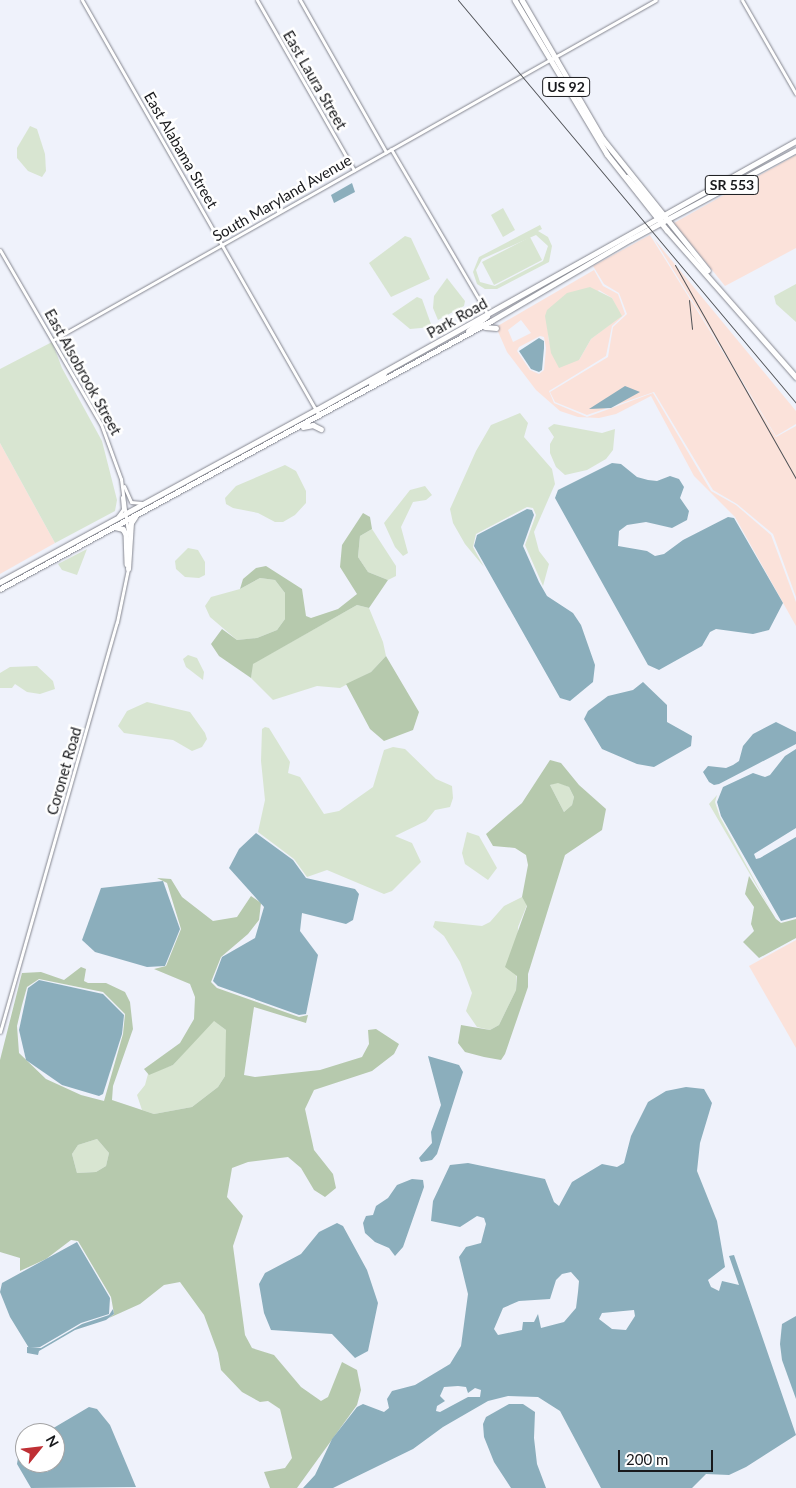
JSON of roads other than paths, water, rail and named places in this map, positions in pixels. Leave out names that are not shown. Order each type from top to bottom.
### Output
[{"type":"main road","name":"US 92","points":[[515,0],[607,145],[662,218],[796,377]]},
{"type":"main road","name":"US 92","points":[[522,0],[591,131],[623,176],[662,218]]},
{"type":"main road","name":"Park Road","points":[[128,513],[488,315],[796,141]]},
{"type":"main road","name":"Park Road","points":[[128,520],[491,321],[662,218],[796,150]]},
{"type":"main road","points":[[491,321],[496,313],[532,290]]},
{"type":"main road","points":[[450,344],[488,315]]},
{"type":"main road","points":[[450,344],[485,327],[496,328]]},
{"type":"main road","points":[[346,401],[385,372]]},
{"type":"main road","points":[[279,438],[312,417],[316,410]]},
{"type":"main road","points":[[297,428],[313,425],[321,429]]},
{"type":"main road","points":[[172,496],[206,474],[208,470]]},
{"type":"main road","points":[[0,590],[128,520],[137,510],[175,487]]},
{"type":"main road","points":[[0,582],[128,513]]},
{"type":"main road","points":[[83,544],[128,513]]},
{"type":"main road","points":[[128,570],[131,523],[136,516]]},
{"type":"main road","points":[[113,528],[123,529],[126,534],[128,570]]},
{"type":"street","name":"East Alabama Street","points":[[82,0],[319,416]]},
{"type":"street","name":"East Laura Street","points":[[257,0],[354,170]]},
{"type":"street","points":[[300,0],[386,152]]},
{"type":"street","name":"South Maryland Avenue","points":[[53,340],[223,246],[656,0]]},
{"type":"street","points":[[742,0],[796,94]]},
{"type":"street","points":[[391,149],[488,315]]},
{"type":"street","name":"East Alsobrook Street","points":[[0,250],[101,424],[121,479],[128,513]]},
{"type":"street","points":[[121,479],[131,502],[146,503]]},
{"type":"street","points":[[115,520],[123,510],[121,479]]},
{"type":"street","name":"Coronet Road","points":[[0,1032],[117,622],[128,570],[128,513]]},
{"type":"water","points":[[352,183],[355,192],[334,203],[331,195]]},
{"type":"water","points":[[539,338],[544,341],[544,348],[542,370],[539,372],[531,369],[519,351]]},
{"type":"water","points":[[625,386],[640,392],[611,408],[589,409]]},
{"type":"water","points":[[612,463],[621,464],[637,477],[648,480],[657,481],[670,476],[679,479],[684,487],[680,498],[689,511],[687,520],[672,528],[646,522],[627,525],[619,531],[618,546],[647,551],[655,556],[664,554],[683,540],[728,517],[734,518],[783,603],[769,630],[753,634],[716,629],[710,632],[702,646],[659,670],[648,665],[555,498],[558,490]]},
{"type":"water","points":[[527,509],[532,510],[534,515],[523,546],[547,596],[573,613],[581,625],[595,665],[593,682],[570,701],[560,698],[474,546],[477,535]]},
{"type":"water","points":[[643,682],[667,705],[667,722],[692,736],[691,746],[654,767],[637,764],[602,749],[584,719],[588,711],[608,696],[633,690]]},
{"type":"water","points":[[776,722],[796,732],[796,744],[719,784],[714,785],[709,782],[703,772],[708,766],[726,768],[733,765],[739,761],[743,746],[753,734]]},
{"type":"water","points":[[796,749],[796,828],[754,854],[756,859],[760,858],[796,837],[796,917],[781,921],[721,816],[717,802],[723,787],[753,773],[765,777],[770,775],[785,756]]},
{"type":"water","points":[[256,833],[293,860],[306,878],[355,889],[359,894],[353,920],[346,924],[302,913],[300,931],[318,955],[306,1014],[299,1015],[218,986],[213,981],[222,957],[255,938],[264,907],[229,868],[239,849]]},
{"type":"water","points":[[163,881],[180,929],[165,966],[147,967],[95,952],[82,940],[101,888]]},
{"type":"water","points":[[39,980],[103,994],[124,1015],[122,1034],[103,1094],[99,1096],[62,1085],[26,1060],[19,1030],[28,988]]},
{"type":"water","points":[[428,1056],[459,1065],[463,1072],[437,1154],[432,1160],[421,1162],[419,1158],[432,1143],[431,1132],[441,1105]]},
{"type":"water","points":[[686,1087],[704,1089],[712,1103],[700,1143],[697,1171],[717,1221],[725,1267],[708,1280],[711,1287],[719,1291],[722,1281],[739,1285],[729,1256],[734,1255],[796,1435],[746,1467],[729,1475],[706,1474],[692,1488],[601,1488],[560,1411],[538,1397],[508,1396],[488,1401],[443,1427],[413,1449],[333,1488],[303,1488],[315,1475],[332,1439],[357,1407],[363,1404],[384,1412],[389,1408],[387,1399],[392,1391],[415,1385],[450,1364],[461,1346],[468,1294],[459,1257],[466,1247],[481,1243],[486,1224],[484,1218],[477,1216],[460,1227],[431,1221],[433,1201],[450,1165],[468,1163],[545,1179],[554,1202],[559,1206],[572,1182],[602,1164],[617,1167],[624,1163],[631,1136],[648,1102],[666,1091]],"holes":[[[571,1272],[579,1281],[576,1308],[564,1322],[541,1328],[538,1314],[534,1322],[523,1322],[522,1330],[498,1335],[494,1329],[503,1308],[519,1301],[550,1299],[556,1280],[562,1274]],[[634,1310],[635,1316],[626,1330],[612,1329],[599,1319],[602,1313]],[[444,1387],[466,1387],[468,1393],[475,1388],[481,1390],[480,1397],[468,1397],[440,1412],[436,1411],[437,1406],[445,1401],[440,1396]]]},
{"type":"water","points":[[412,1179],[423,1180],[424,1187],[403,1247],[395,1256],[389,1248],[375,1242],[365,1233],[363,1223],[366,1216],[373,1215],[376,1206],[388,1198],[397,1185]]},
{"type":"water","points":[[337,1223],[343,1226],[367,1270],[378,1303],[368,1351],[355,1358],[332,1334],[271,1330],[264,1313],[259,1284],[265,1273],[301,1254],[319,1232]]},
{"type":"water","points":[[77,1242],[110,1298],[109,1314],[81,1323],[40,1347],[29,1348],[10,1317],[0,1292],[2,1283]]},
{"type":"water","points":[[113,1309],[114,1314],[106,1320],[75,1330],[39,1351],[38,1355],[27,1353],[27,1347],[41,1348],[82,1324],[109,1315]]},
{"type":"water","points":[[796,1316],[796,1399],[782,1360],[780,1344],[782,1324]]},
{"type":"water","points":[[509,1404],[523,1404],[535,1412],[534,1438],[537,1464],[546,1488],[511,1488],[494,1462],[484,1437],[483,1424],[486,1417]]},
{"type":"water","points":[[89,1407],[97,1409],[110,1425],[136,1487],[31,1488],[22,1473],[65,1473],[65,1423],[62,1423]]},
{"type":"railway","points":[[458,0],[796,403]]},
{"type":"railway","points":[[675,265],[796,479]]},
{"type":"railway","points":[[689,300],[692,329]]}]
